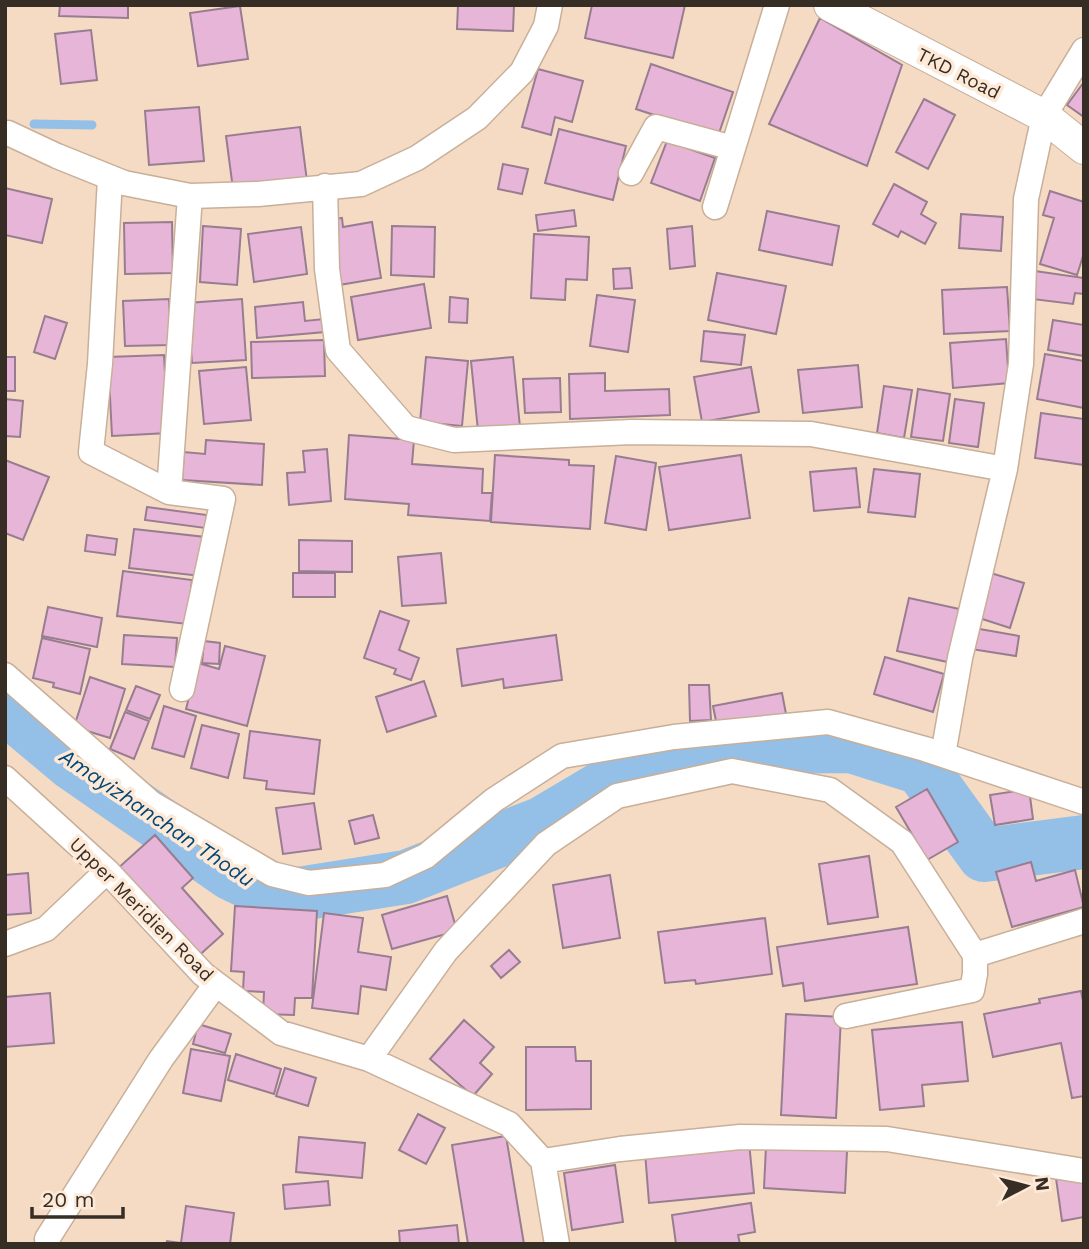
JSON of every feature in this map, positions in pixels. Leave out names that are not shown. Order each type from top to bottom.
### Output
[{"type":"street","points":[[5,134],[124,183],[190,197],[361,184],[417,158],[477,118],[522,72],[546,26],[550,5]]},
{"type":"street","points":[[715,207],[777,5]]},
{"type":"street","name":"TKD Road","points":[[830,5],[1044,116],[1084,148]]},
{"type":"street","points":[[943,755],[960,658],[1005,469],[1020,364],[1026,199],[1044,116],[1084,50]]},
{"type":"street","points":[[631,173],[656,127],[733,148]]},
{"type":"street","points":[[110,178],[100,365],[91,452],[169,492],[223,499],[182,689]]},
{"type":"street","points":[[326,186],[327,269],[338,350],[406,428],[454,440],[632,432],[811,434],[1005,469]]},
{"type":"street","points":[[169,492],[190,197]]},
{"type":"street","points":[[5,675],[151,803],[272,874],[309,883],[385,876],[426,856],[495,800],[562,755],[674,737],[828,722],[943,755],[1084,802]]},
{"type":"street","points":[[369,1059],[446,951],[546,844],[617,796],[732,771],[830,790],[902,842],[975,955],[972,990],[846,1016]]},
{"type":"street","name":"Upper Meridien Road","points":[[5,778],[107,871],[203,974],[281,1033],[369,1059],[509,1124],[543,1161]]},
{"type":"street","points":[[5,944],[46,929],[107,871]]},
{"type":"street","points":[[975,955],[1084,921]]},
{"type":"street","points":[[48,1244],[47,1239],[161,1059],[216,984]]},
{"type":"street","points":[[557,1244],[543,1161],[620,1149],[740,1137],[887,1139],[1084,1171]]},
{"type":"building","points":[[60,5],[128,5],[128,18],[59,16]]},
{"type":"building","points":[[458,5],[514,5],[513,31],[457,29]]},
{"type":"building","points":[[592,5],[685,5],[673,58],[585,38]]},
{"type":"building","points":[[240,6],[248,59],[198,66],[190,13]]},
{"type":"building","points":[[820,18],[902,65],[867,166],[769,124]]},
{"type":"building","points":[[91,30],[97,80],[61,84],[55,34]]},
{"type":"building","points":[[651,64],[733,92],[718,136],[636,109]]},
{"type":"building","points":[[538,69],[583,81],[572,122],[555,117],[551,135],[522,127]]},
{"type":"building","points":[[1084,82],[1084,117],[1067,105]]},
{"type":"building","points":[[924,99],[955,115],[928,169],[896,152]]},
{"type":"building","points":[[199,107],[204,161],[149,165],[145,111]]},
{"type":"building","points":[[300,127],[307,181],[233,189],[226,136]]},
{"type":"building","points":[[559,129],[626,146],[613,200],[545,183]]},
{"type":"building","points":[[667,141],[715,158],[700,201],[651,183]]},
{"type":"building","points":[[503,164],[528,169],[522,194],[498,189]]},
{"type":"building","points":[[894,184],[927,202],[921,214],[936,223],[925,244],[901,231],[898,237],[873,224]]},
{"type":"building","points":[[5,188],[52,199],[42,243],[5,235]]},
{"type":"building","points":[[1050,191],[1084,202],[1084,253],[1077,275],[1040,264],[1054,218],[1043,215]]},
{"type":"building","points":[[574,210],[576,226],[538,231],[536,215]]},
{"type":"building","points":[[767,211],[839,226],[832,265],[759,250]]},
{"type":"building","points":[[961,214],[1003,217],[1001,251],[959,248]]},
{"type":"building","points":[[342,218],[343,227],[372,222],[381,278],[339,285],[329,220]]},
{"type":"building","points":[[172,222],[173,273],[125,274],[124,223]]},
{"type":"building","points":[[203,226],[241,229],[237,285],[200,282]]},
{"type":"building","points":[[392,226],[435,227],[434,277],[391,275]]},
{"type":"building","points":[[692,226],[695,266],[670,269],[667,229]]},
{"type":"building","points":[[301,227],[307,274],[254,282],[248,234]]},
{"type":"building","points":[[534,234],[589,237],[587,280],[566,279],[565,300],[531,298]]},
{"type":"building","points":[[630,268],[632,288],[614,289],[613,269]]},
{"type":"building","points":[[1028,270],[1084,278],[1084,294],[1075,293],[1073,304],[1024,298]]},
{"type":"building","points":[[717,273],[786,286],[776,334],[708,320]]},
{"type":"building","points":[[424,284],[431,328],[358,340],[351,297]]},
{"type":"building","points":[[1007,287],[1010,331],[944,334],[942,290]]},
{"type":"building","points":[[597,295],[635,300],[628,352],[590,346]]},
{"type":"building","points":[[450,297],[468,299],[467,323],[449,322]]},
{"type":"building","points":[[169,299],[171,345],[125,346],[123,301]]},
{"type":"building","points":[[242,299],[246,360],[192,363],[187,303]]},
{"type":"building","points":[[303,302],[305,321],[324,319],[325,332],[257,338],[255,307]]},
{"type":"building","points":[[45,316],[67,323],[55,359],[34,352]]},
{"type":"building","points":[[1053,320],[1084,325],[1084,356],[1048,350]]},
{"type":"building","points":[[704,331],[745,335],[741,365],[701,361]]},
{"type":"building","points":[[1006,339],[1009,383],[953,388],[950,343]]},
{"type":"building","points":[[324,340],[325,376],[252,378],[251,342]]},
{"type":"building","points":[[1045,354],[1084,361],[1084,408],[1037,399]]},
{"type":"building","points":[[164,355],[168,433],[112,436],[108,357]]},
{"type":"building","points":[[5,357],[15,357],[15,391],[5,391]]},
{"type":"building","points":[[426,357],[468,361],[462,426],[420,422]]},
{"type":"building","points":[[513,357],[520,427],[478,431],[471,361]]},
{"type":"building","points":[[858,365],[862,407],[803,413],[798,370]]},
{"type":"building","points":[[246,367],[251,420],[204,424],[199,371]]},
{"type":"building","points":[[751,367],[759,412],[702,422],[694,377]]},
{"type":"building","points":[[605,373],[605,391],[669,389],[670,415],[570,419],[569,374]]},
{"type":"building","points":[[560,378],[561,412],[525,413],[523,379]]},
{"type":"building","points":[[884,386],[912,390],[904,438],[877,433]]},
{"type":"building","points":[[918,389],[950,394],[943,441],[911,437]]},
{"type":"building","points":[[5,399],[23,401],[20,437],[5,436]]},
{"type":"building","points":[[955,399],[984,403],[978,447],[949,443]]},
{"type":"building","points":[[1041,413],[1084,419],[1084,465],[1035,458]]},
{"type":"building","points":[[349,435],[414,440],[412,464],[483,469],[482,493],[492,493],[490,521],[408,515],[409,504],[345,499]]},
{"type":"building","points":[[206,440],[264,444],[262,485],[182,480],[184,452],[205,454]]},
{"type":"building","points":[[327,449],[331,501],[289,505],[287,473],[305,472],[303,451]]},
{"type":"building","points":[[495,455],[569,460],[569,465],[594,466],[590,529],[491,522]]},
{"type":"building","points":[[741,455],[750,518],[669,530],[659,467]]},
{"type":"building","points":[[616,456],[656,463],[646,530],[605,523]]},
{"type":"building","points":[[5,460],[49,477],[23,540],[5,533]]},
{"type":"building","points":[[856,468],[860,507],[814,511],[810,472]]},
{"type":"building","points":[[874,469],[920,474],[915,517],[868,512]]},
{"type":"building","points":[[147,507],[207,515],[205,528],[145,520]]},
{"type":"building","points":[[134,529],[205,537],[201,576],[129,568]]},
{"type":"building","points":[[87,535],[117,539],[115,555],[85,551]]},
{"type":"building","points":[[299,540],[352,541],[352,572],[299,571]]},
{"type":"building","points":[[441,553],[446,603],[402,606],[398,557]]},
{"type":"building","points":[[123,571],[192,580],[187,624],[117,616]]},
{"type":"building","points":[[984,571],[1024,583],[1010,628],[970,615]]},
{"type":"building","points":[[293,573],[335,573],[335,597],[293,597]]},
{"type":"building","points":[[909,598],[964,610],[952,663],[897,651]]},
{"type":"building","points":[[48,607],[102,618],[97,647],[42,636]]},
{"type":"building","points":[[380,611],[409,621],[399,650],[419,658],[411,680],[394,674],[396,669],[364,658]]},
{"type":"building","points":[[974,628],[1019,636],[1016,656],[971,649]]},
{"type":"building","points":[[124,635],[177,638],[175,667],[122,664]]},
{"type":"building","points":[[556,635],[562,680],[504,688],[503,679],[462,686],[457,649]]},
{"type":"building","points":[[42,638],[90,649],[80,694],[33,678]]},
{"type":"building","points":[[204,641],[220,643],[219,664],[202,663]]},
{"type":"building","points":[[225,646],[265,656],[247,726],[186,709],[198,663],[219,669]]},
{"type":"building","points":[[885,657],[944,674],[933,712],[874,694]]},
{"type":"building","points":[[90,677],[125,689],[110,738],[74,727]]},
{"type":"building","points":[[424,681],[436,716],[387,732],[376,697]]},
{"type":"building","points":[[689,685],[709,685],[711,720],[690,721]]},
{"type":"building","points":[[136,686],[160,695],[150,719],[126,710]]},
{"type":"building","points":[[782,693],[786,714],[717,726],[713,706]]},
{"type":"building","points":[[164,706],[196,716],[184,757],[152,748]]},
{"type":"building","points":[[125,712],[149,721],[134,759],[110,749]]},
{"type":"building","points":[[202,725],[239,734],[228,778],[191,768]]},
{"type":"building","points":[[250,731],[320,740],[314,794],[266,789],[267,781],[244,778]]},
{"type":"building","points":[[927,789],[958,842],[927,860],[896,807]]},
{"type":"building","points":[[1029,789],[1033,819],[995,825],[990,795]]},
{"type":"building","points":[[314,803],[321,849],[283,854],[276,808]]},
{"type":"building","points":[[373,815],[379,838],[355,844],[349,821]]},
{"type":"building","points":[[155,835],[193,878],[182,888],[223,934],[195,959],[116,870]]},
{"type":"building","points":[[869,856],[878,917],[828,924],[819,864]]},
{"type":"building","points":[[1031,862],[1036,881],[1075,870],[1084,907],[1012,927],[996,872]]},
{"type":"building","points":[[28,873],[31,913],[5,915],[5,875]]},
{"type":"building","points":[[610,875],[620,938],[563,948],[553,885]]},
{"type":"building","points":[[447,896],[457,931],[392,949],[382,915]]},
{"type":"building","points":[[235,906],[317,911],[312,998],[295,998],[294,1015],[263,1014],[264,992],[243,991],[244,972],[231,971]]},
{"type":"building","points":[[324,913],[363,918],[358,952],[391,957],[386,990],[361,986],[358,1014],[312,1008]]},
{"type":"building","points":[[765,918],[772,974],[696,984],[695,980],[665,983],[658,932]]},
{"type":"building","points":[[908,927],[917,984],[805,1001],[803,983],[783,986],[777,947]]},
{"type":"building","points":[[509,950],[520,962],[501,978],[491,966]]},
{"type":"building","points":[[1081,991],[1084,1006],[1084,1096],[1072,1098],[1061,1043],[993,1057],[984,1014],[1040,1003],[1039,999]]},
{"type":"building","points":[[50,993],[54,1043],[5,1047],[5,997]]},
{"type":"building","points":[[786,1014],[841,1017],[836,1118],[781,1115]]},
{"type":"building","points":[[464,1020],[494,1047],[480,1063],[492,1074],[473,1096],[430,1059]]},
{"type":"building","points":[[962,1022],[968,1081],[922,1085],[924,1106],[880,1110],[872,1030]]},
{"type":"building","points":[[198,1024],[231,1034],[225,1053],[193,1044]]},
{"type":"building","points":[[526,1047],[575,1047],[576,1061],[591,1061],[591,1109],[526,1110]]},
{"type":"building","points":[[191,1049],[230,1056],[221,1101],[183,1093]]},
{"type":"building","points":[[236,1054],[281,1069],[274,1094],[228,1080]]},
{"type":"building","points":[[285,1068],[316,1078],[308,1106],[276,1096]]},
{"type":"building","points":[[418,1114],[445,1128],[426,1164],[399,1150]]},
{"type":"building","points":[[506,1136],[524,1244],[468,1244],[452,1145]]},
{"type":"building","points":[[299,1137],[365,1143],[362,1178],[296,1172]]},
{"type":"building","points":[[749,1142],[754,1193],[649,1203],[645,1152]]},
{"type":"building","points":[[766,1146],[847,1151],[845,1193],[764,1188]]},
{"type":"building","points":[[1054,1164],[1084,1182],[1084,1217],[1062,1221]]},
{"type":"building","points":[[615,1165],[623,1222],[572,1230],[564,1173]]},
{"type":"building","points":[[328,1181],[330,1205],[285,1209],[283,1185]]},
{"type":"building","points":[[751,1203],[755,1232],[738,1235],[740,1244],[676,1244],[672,1215]]},
{"type":"building","points":[[186,1206],[234,1213],[230,1244],[166,1244],[167,1241],[181,1243]]},
{"type":"building","points":[[457,1225],[459,1244],[400,1244],[399,1231]]},
{"type":"waterway","points":[[34,124],[92,125]]},
{"type":"waterway","name":"Amayizhanchan Thodu","points":[[5,707],[72,763],[232,874],[280,897],[406,877],[543,823],[651,759],[750,747],[851,746],[921,768],[984,855],[1084,842]]}]
